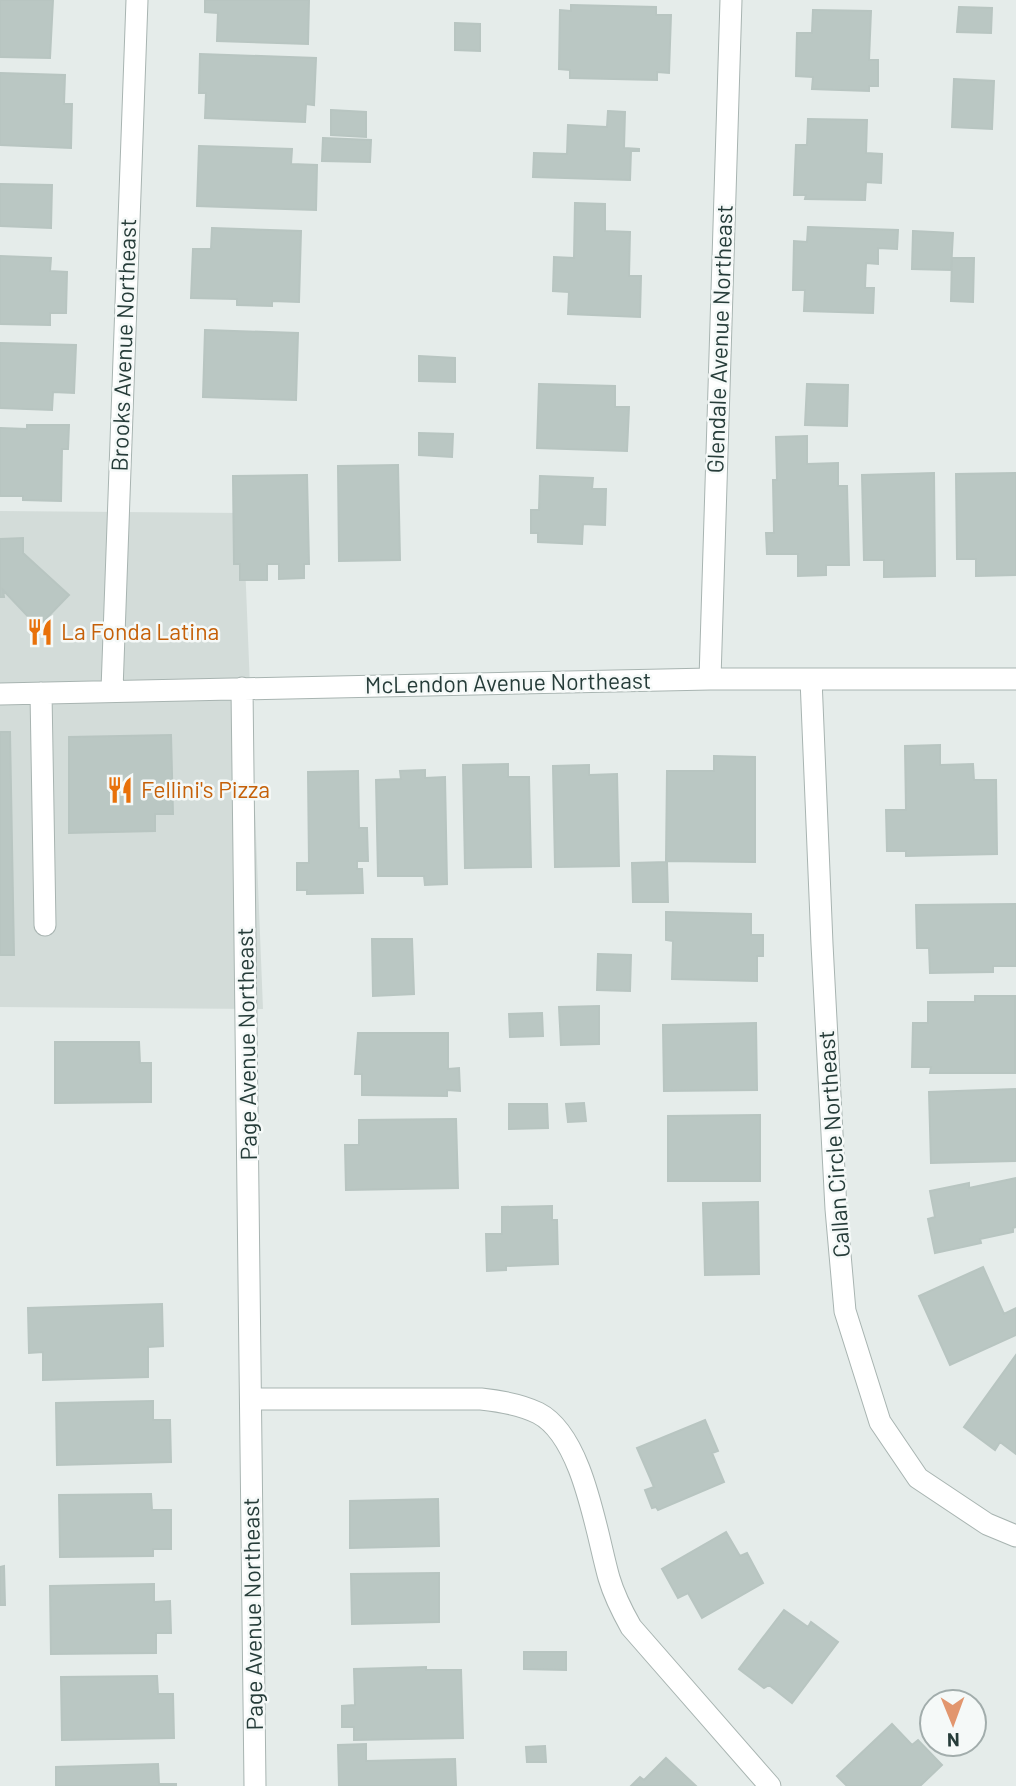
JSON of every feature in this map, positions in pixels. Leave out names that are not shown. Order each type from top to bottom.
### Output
[{"type":"street","name":"Brooks Avenue Northeast","points":[[112,690],[137,0]]},
{"type":"street","name":"Glendale Avenue Northeast","points":[[710,678],[731,0]]},
{"type":"street","name":"McLendon Avenue Northeast","points":[[0,694],[710,678],[1016,679]]},
{"type":"street","name":"Callan Circle Northeast","points":[[811,680],[836,1209],[845,1311],[880,1422],[918,1478],[987,1524],[1016,1536]]},
{"type":"street","name":"Page Avenue Northeast","points":[[243,688],[255,1786]]},
{"type":"street","points":[[41,693],[45,925]]},
{"type":"street","points":[[251,1399],[481,1399],[510,1403],[540,1413],[557,1428],[570,1446],[579,1468],[610,1580],[619,1606],[631,1627],[770,1786]]},
{"type":"shaded area","points":[[0,511],[243,513],[263,1009],[0,1007]]},
{"type":"building","points":[[0,0],[53,0],[50,58],[0,57]]},
{"type":"building","points":[[205,0],[309,0],[308,44],[217,41],[218,13],[205,12]]},
{"type":"building","points":[[571,5],[656,7],[656,15],[671,15],[669,73],[657,72],[657,80],[570,78],[570,70],[559,69],[560,10],[571,11]]},
{"type":"building","points":[[959,7],[992,8],[991,33],[957,32]]},
{"type":"building","points":[[813,10],[871,11],[869,60],[878,60],[878,86],[869,86],[869,91],[812,89],[813,77],[796,76],[797,33],[812,33]]},
{"type":"building","points":[[455,23],[480,24],[480,51],[455,50]]},
{"type":"building","points":[[200,54],[316,58],[314,105],[306,104],[305,122],[205,118],[206,93],[199,93]]},
{"type":"building","points":[[0,73],[65,75],[64,104],[72,104],[71,148],[0,145]]},
{"type":"building","points":[[954,79],[994,81],[992,129],[952,127]]},
{"type":"building","points":[[331,110],[366,112],[366,137],[331,135]]},
{"type":"building","points":[[608,111],[625,112],[624,148],[639,149],[631,151],[630,180],[533,177],[534,153],[567,154],[568,125],[607,127]]},
{"type":"building","points":[[808,119],[867,120],[866,153],[882,156],[881,183],[866,182],[865,200],[805,199],[806,195],[794,195],[796,145],[807,145]]},
{"type":"building","points":[[323,138],[371,140],[370,162],[322,161]]},
{"type":"building","points":[[199,146],[292,149],[291,164],[317,165],[316,210],[197,206]]},
{"type":"building","points":[[0,184],[52,185],[51,228],[0,226]]},
{"type":"building","points":[[575,203],[605,204],[605,231],[630,232],[629,276],[641,276],[640,317],[568,314],[569,292],[553,291],[554,257],[574,258]]},
{"type":"building","points":[[808,227],[898,230],[897,249],[878,248],[878,264],[866,263],[865,288],[874,288],[873,313],[804,311],[805,290],[793,290],[794,241],[807,242]]},
{"type":"building","points":[[212,228],[301,231],[299,302],[272,301],[272,306],[237,305],[237,299],[191,298],[193,249],[211,249]]},
{"type":"building","points":[[913,231],[953,233],[951,270],[912,269]]},
{"type":"building","points":[[0,256],[51,258],[50,271],[67,272],[66,313],[50,313],[50,325],[0,324]]},
{"type":"building","points":[[952,258],[974,258],[973,302],[951,301]]},
{"type":"building","points":[[205,330],[298,333],[296,400],[203,397]]},
{"type":"building","points":[[0,343],[76,345],[74,393],[53,392],[52,410],[0,408]]},
{"type":"building","points":[[419,356],[455,358],[455,382],[419,381]]},
{"type":"building","points":[[539,384],[615,386],[615,407],[629,407],[627,451],[537,448]]},
{"type":"building","points":[[807,384],[848,385],[847,426],[805,425]]},
{"type":"building","points":[[27,425],[69,425],[68,449],[62,449],[61,501],[23,500],[23,496],[0,496],[0,428],[27,429]]},
{"type":"building","points":[[419,433],[453,434],[452,457],[419,455]]},
{"type":"building","points":[[807,436],[807,464],[838,463],[838,486],[847,486],[849,565],[826,565],[826,575],[798,576],[798,554],[767,554],[766,533],[774,533],[773,480],[777,480],[776,437]]},
{"type":"building","points":[[398,465],[400,560],[339,561],[338,466]]},
{"type":"building","points":[[934,473],[935,576],[884,577],[884,560],[864,560],[862,475]]},
{"type":"building","points":[[1016,473],[1016,575],[976,576],[976,559],[957,559],[956,474]]},
{"type":"building","points":[[307,475],[309,564],[304,564],[304,578],[279,579],[279,564],[267,564],[267,580],[240,580],[240,564],[234,564],[233,476]]},
{"type":"building","points":[[540,476],[593,478],[592,489],[606,489],[605,525],[583,524],[582,544],[538,542],[538,533],[531,533],[531,510],[539,510]]},
{"type":"building","points":[[23,538],[23,553],[69,595],[38,627],[3,590],[4,597],[0,597],[0,539]]},
{"type":"building","points":[[0,732],[10,732],[14,955],[0,955]]},
{"type":"building","name":"Fellini's Pizza","points":[[171,735],[173,814],[155,814],[155,831],[69,833],[69,737]]},
{"type":"building","points":[[940,745],[940,765],[973,764],[974,780],[996,780],[997,854],[906,856],[906,851],[887,851],[886,810],[906,810],[905,746]]},
{"type":"building","points":[[714,756],[755,757],[755,862],[666,861],[667,771],[714,771]]},
{"type":"building","points":[[508,764],[508,777],[529,777],[531,867],[465,868],[463,765]]},
{"type":"building","points":[[589,765],[589,775],[617,774],[619,866],[555,867],[553,766]]},
{"type":"building","points":[[425,770],[425,778],[445,777],[447,884],[425,885],[424,876],[378,876],[376,780],[401,779],[400,771]]},
{"type":"building","points":[[358,771],[359,828],[367,828],[368,861],[357,861],[357,869],[362,869],[363,893],[307,894],[307,890],[297,890],[297,863],[309,863],[308,772]]},
{"type":"building","points":[[667,862],[668,902],[633,902],[632,863]]},
{"type":"building","points":[[1016,904],[1016,966],[993,966],[993,972],[930,973],[929,948],[917,948],[916,905]]},
{"type":"building","points":[[666,912],[751,914],[751,935],[763,935],[763,956],[757,956],[757,981],[672,979],[673,941],[666,940]]},
{"type":"building","points":[[372,939],[412,939],[414,994],[373,996]]},
{"type":"building","points":[[598,954],[631,955],[630,991],[597,990]]},
{"type":"building","points":[[975,996],[1015,996],[1015,1073],[930,1073],[931,1067],[912,1067],[913,1023],[928,1023],[928,1002],[975,1002]]},
{"type":"building","points":[[599,1006],[599,1044],[561,1045],[559,1007]]},
{"type":"building","points":[[542,1013],[543,1036],[510,1037],[509,1014]]},
{"type":"building","points":[[756,1023],[757,1090],[664,1091],[663,1025]]},
{"type":"building","points":[[358,1033],[448,1033],[448,1069],[459,1068],[460,1091],[447,1090],[447,1096],[362,1095],[362,1074],[355,1074]]},
{"type":"building","points":[[55,1042],[139,1042],[140,1063],[151,1063],[151,1102],[55,1103]]},
{"type":"building","points":[[1016,1089],[1016,1161],[931,1163],[929,1092]]},
{"type":"building","points":[[584,1103],[586,1121],[568,1122],[566,1104]]},
{"type":"building","points":[[509,1104],[547,1104],[548,1128],[509,1129]]},
{"type":"building","points":[[760,1115],[760,1181],[668,1181],[668,1116]]},
{"type":"building","points":[[456,1119],[458,1188],[346,1190],[345,1145],[359,1145],[359,1120]]},
{"type":"building","points":[[1016,1178],[1016,1227],[1013,1232],[980,1239],[981,1243],[935,1253],[928,1219],[935,1217],[930,1191],[969,1183],[969,1188]]},
{"type":"building","points":[[758,1202],[759,1274],[705,1275],[703,1203]]},
{"type":"building","points":[[552,1206],[552,1220],[557,1220],[558,1264],[506,1266],[506,1270],[487,1271],[486,1234],[502,1234],[502,1207]]},
{"type":"building","points":[[983,1267],[1004,1314],[1016,1308],[1016,1335],[950,1365],[919,1296]]},
{"type":"building","points":[[162,1304],[163,1346],[148,1347],[148,1377],[43,1380],[43,1352],[29,1353],[28,1308]]},
{"type":"building","points":[[1016,1355],[1016,1454],[1000,1442],[995,1450],[964,1427]]},
{"type":"building","points":[[153,1401],[153,1420],[170,1420],[171,1462],[57,1465],[56,1403]]},
{"type":"building","points":[[705,1420],[718,1451],[712,1453],[724,1482],[658,1510],[656,1507],[652,1508],[645,1490],[654,1487],[637,1448]]},
{"type":"building","points":[[151,1494],[152,1510],[171,1510],[171,1549],[153,1549],[153,1556],[60,1557],[59,1495]]},
{"type":"building","points":[[438,1499],[439,1546],[350,1548],[350,1501]]},
{"type":"building","points":[[726,1532],[740,1556],[747,1553],[763,1583],[702,1618],[688,1593],[678,1598],[662,1569]]},
{"type":"building","points":[[4,1566],[5,1605],[0,1605],[0,1567]]},
{"type":"building","points":[[439,1573],[439,1622],[352,1624],[351,1574]]},
{"type":"building","points":[[154,1584],[154,1602],[170,1601],[171,1633],[156,1633],[156,1653],[51,1654],[50,1586]]},
{"type":"building","points":[[784,1610],[808,1627],[811,1622],[838,1642],[792,1703],[769,1685],[764,1688],[739,1669]]},
{"type":"building","points":[[524,1652],[566,1652],[566,1670],[524,1669]]},
{"type":"building","points":[[426,1667],[426,1670],[461,1670],[463,1738],[354,1740],[354,1727],[342,1727],[342,1706],[355,1705],[354,1669]]},
{"type":"building","points":[[157,1676],[158,1694],[173,1694],[174,1738],[62,1740],[61,1677]]},
{"type":"building","points":[[892,1724],[912,1745],[918,1740],[918,1758],[935,1758],[942,1765],[920,1786],[847,1786],[837,1776]]},
{"type":"building","points":[[366,1744],[366,1761],[455,1759],[456,1786],[339,1786],[338,1745]]},
{"type":"building","points":[[545,1746],[546,1762],[527,1762],[526,1747]]},
{"type":"building","points":[[666,1758],[696,1786],[631,1786],[640,1777],[644,1780]]},
{"type":"building","points":[[158,1764],[159,1784],[176,1786],[56,1786],[56,1767]]},
{"type":"place","name":"La Fonda Latina","points":[[40,632]]},
{"type":"place","name":"Fellini's Pizza","points":[[120,790]]}]
